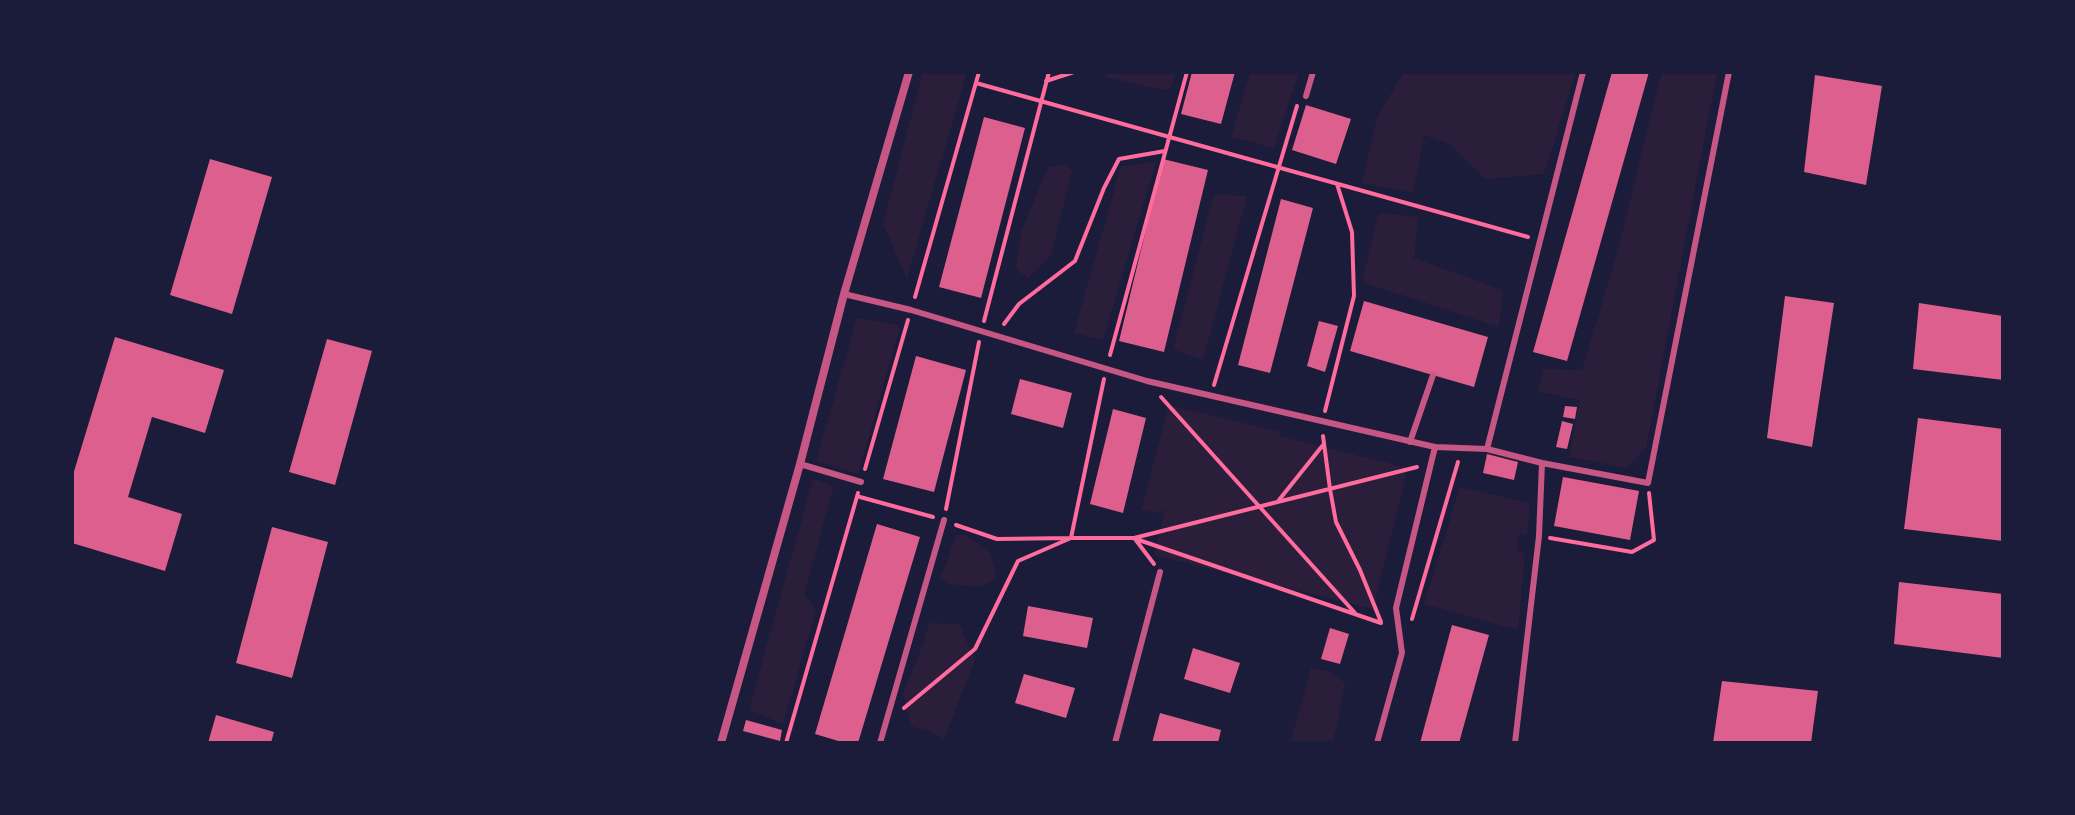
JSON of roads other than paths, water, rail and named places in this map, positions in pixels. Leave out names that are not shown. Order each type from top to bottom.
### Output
[{"type":"street","points":[[722,743],[844,294],[909,72]]},
{"type":"lane","points":[[1306,96],[1313,72]]},
{"type":"lane","points":[[1487,449],[1583,72]]},
{"type":"lane","points":[[844,294],[911,310],[1147,381],[1410,442],[1435,447],[1487,449],[1648,483],[1729,72]]},
{"type":"lane","points":[[1410,442],[1433,375]]},
{"type":"lane","points":[[1377,743],[1402,653],[1396,608],[1435,447]]},
{"type":"lane","points":[[1515,743],[1539,536],[1542,463]]},
{"type":"lane","points":[[800,464],[861,482]]},
{"type":"lane","points":[[880,743],[944,520]]},
{"type":"lane","points":[[1115,743],[1160,572]]}]
